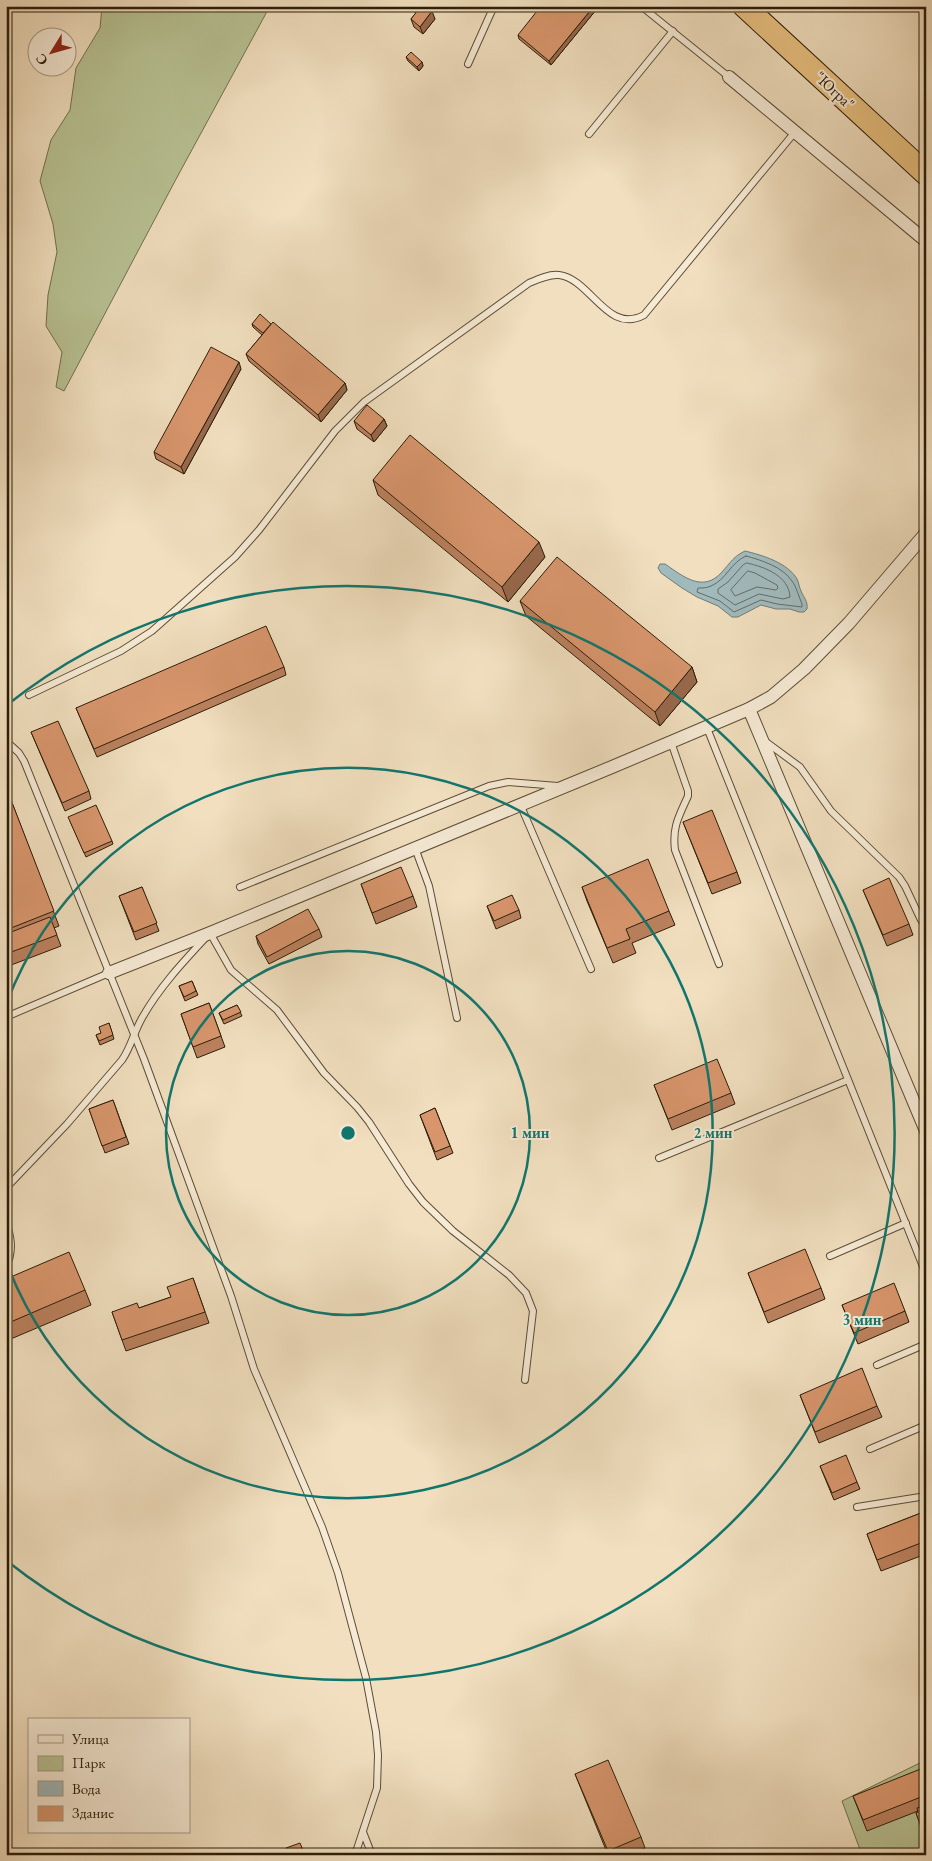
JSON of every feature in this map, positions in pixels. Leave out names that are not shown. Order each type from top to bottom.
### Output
[{"type":"highway","name":"\"Югра\"","points":[[744,6],[926,174]]},
{"type":"street","points":[[729,77],[926,241]]},
{"type":"street","points":[[109,973],[707,728],[749,709],[771,696],[804,669],[849,623],[926,533]]},
{"type":"street","points":[[749,709],[926,1131]]},
{"type":"lane","points":[[468,64],[494,6]]},
{"type":"lane","points":[[641,6],[729,77]]},
{"type":"lane","points":[[589,134],[673,31]]},
{"type":"lane","points":[[29,695],[121,651],[152,631],[235,557],[259,530],[335,431],[358,407],[530,283],[543,277],[559,275],[574,281],[614,315],[624,320],[635,320],[644,315],[794,132]]},
{"type":"lane","points":[[707,728],[926,1274]]},
{"type":"lane","points":[[762,739],[800,767],[831,811],[899,877],[921,920]]},
{"type":"lane","points":[[6,741],[20,753],[24,761],[144,1059],[231,1296],[254,1369],[322,1527],[338,1573],[366,1678],[376,1732],[378,1755],[376,1788],[355,1855]]},
{"type":"lane","points":[[671,742],[688,791],[688,796],[674,828],[675,850],[719,964]]},
{"type":"lane","points":[[240,887],[489,786],[508,782],[564,786]]},
{"type":"lane","points":[[520,804],[591,968]]},
{"type":"lane","points":[[415,848],[429,886],[457,1018]]},
{"type":"lane","points":[[6,1188],[67,1124],[122,1060],[129,1050],[133,1034],[168,978],[210,933],[231,970],[276,1010],[324,1074],[370,1122],[409,1184],[423,1202],[453,1231],[509,1275],[526,1293],[533,1311],[526,1380]]},
{"type":"lane","points":[[6,1017],[109,973]]},
{"type":"lane","points":[[659,1158],[848,1080]]},
{"type":"lane","points":[[6,1221],[12,1243],[11,1257],[6,1267]]},
{"type":"lane","points":[[830,1256],[906,1223]]},
{"type":"lane","points":[[877,1365],[926,1344]]},
{"type":"lane","points":[[870,1449],[926,1425]]},
{"type":"lane","points":[[857,1507],[926,1496]]},
{"type":"lane","points":[[363,1832],[372,1855]]},
{"type":"green space","points":[[102,6],[270,6],[64,391],[56,387],[62,352],[46,326],[48,295],[57,252],[53,224],[40,181],[51,140],[70,110],[75,78],[78,78],[78,65],[100,28]]},
{"type":"green space","points":[[926,1760],[926,1855],[862,1855],[842,1801]]},
{"type":"water","points":[[745,551],[774,560],[793,573],[806,602],[807,609],[804,612],[799,612],[761,605],[738,617],[732,617],[718,606],[682,588],[661,573],[658,568],[660,564],[665,564],[686,578],[701,582],[708,581],[715,578],[735,557]]},
{"type":"building","points":[[413,6],[426,6],[432,11],[420,27],[411,19],[418,10]]},
{"type":"building","points":[[541,6],[594,6],[549,61],[518,35]]},
{"type":"building","points":[[411,52],[422,62],[417,67],[406,57]]},
{"type":"building","points":[[260,314],[271,324],[263,333],[252,324]]},
{"type":"building","points":[[273,322],[345,383],[318,415],[246,354]]},
{"type":"building","points":[[211,347],[239,362],[181,467],[154,452]]},
{"type":"building","points":[[367,405],[384,419],[371,435],[354,421]]},
{"type":"building","points":[[410,435],[539,542],[502,587],[373,480]]},
{"type":"building","points":[[557,557],[692,667],[655,712],[520,601]]},
{"type":"building","points":[[266,626],[284,667],[94,749],[76,708]]},
{"type":"building","points":[[58,721],[89,791],[62,803],[31,732]]},
{"type":"building","points":[[6,787],[54,911],[6,930]]},
{"type":"building","points":[[96,805],[112,841],[84,853],[68,817]]},
{"type":"building","points":[[712,810],[737,872],[708,883],[683,822]]},
{"type":"building","points":[[648,859],[669,911],[626,929],[630,939],[607,948],[582,887]]},
{"type":"building","points":[[401,867],[413,896],[372,913],[361,884]]},
{"type":"building","points":[[889,878],[909,924],[883,935],[863,890]]},
{"type":"building","points":[[142,887],[157,923],[134,932],[119,896]]},
{"type":"building","points":[[512,895],[519,910],[494,921],[487,906]]},
{"type":"building","points":[[308,909],[319,929],[267,957],[256,936]]},
{"type":"building","points":[[50,917],[57,935],[6,954],[6,934]]},
{"type":"building","points":[[192,981],[196,991],[184,997],[179,986]]},
{"type":"building","points":[[209,1003],[221,1036],[193,1047],[181,1014]]},
{"type":"building","points":[[237,1005],[241,1012],[223,1020],[219,1013]]},
{"type":"building","points":[[109,1023],[113,1035],[99,1041],[96,1035],[101,1033],[99,1027]]},
{"type":"building","points":[[717,1059],[731,1093],[668,1119],[654,1085]]},
{"type":"building","points":[[113,1100],[126,1137],[102,1146],[89,1109]]},
{"type":"building","points":[[435,1108],[450,1146],[435,1152],[420,1115]]},
{"type":"building","points":[[805,1249],[821,1288],[764,1312],[748,1273]]},
{"type":"building","points":[[69,1252],[85,1290],[6,1324],[6,1279]]},
{"type":"building","points":[[193,1278],[205,1312],[122,1340],[112,1312],[137,1303],[139,1308],[171,1297],[167,1287]]},
{"type":"building","points":[[894,1283],[905,1311],[854,1333],[842,1305]]},
{"type":"building","points":[[862,1368],[877,1406],[815,1432],[800,1395]]},
{"type":"building","points":[[846,1455],[857,1482],[832,1493],[820,1466]]},
{"type":"building","points":[[926,1511],[926,1541],[877,1560],[867,1534]]},
{"type":"building","points":[[608,1760],[641,1837],[608,1851],[575,1774]]},
{"type":"building","points":[[923,1768],[926,1774],[926,1795],[863,1820],[853,1796]]},
{"type":"building","points":[[926,1805],[926,1832],[923,1833],[916,1813],[918,1812],[917,1808]]},
{"type":"building","points":[[300,1843],[305,1855],[289,1855],[286,1848]]}]
